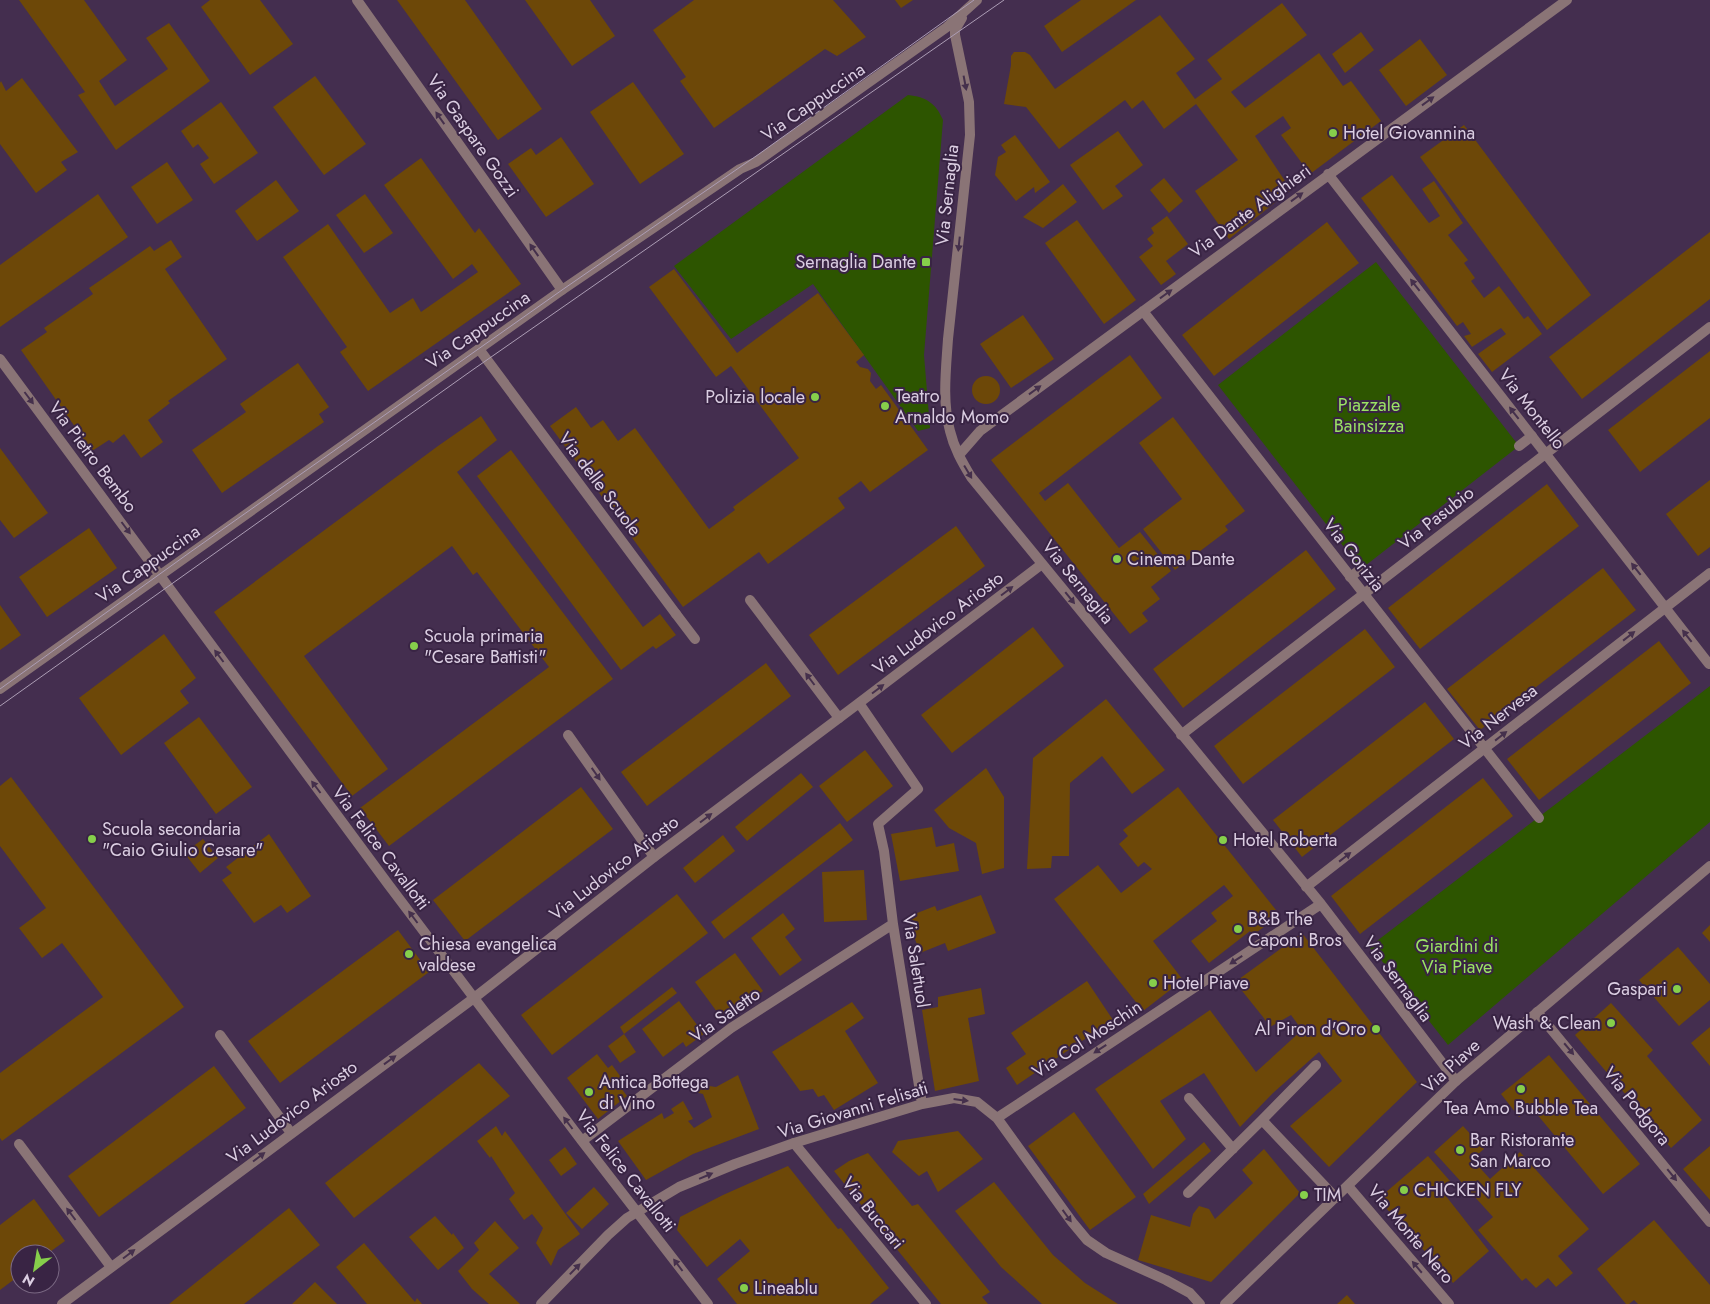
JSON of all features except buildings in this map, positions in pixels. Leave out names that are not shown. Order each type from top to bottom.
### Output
[{"type":"street","name":"Via Gaspare Gozzi","points":[[357,0],[562,290]]},
{"type":"street","name":"Via Cappuccina","points":[[0,690],[562,290],[740,170],[756,162],[946,27],[978,0]]},
{"type":"street","name":"Via Dante Alighieri","points":[[958,455],[980,431],[1567,0]]},
{"type":"street","name":"Via Sernaglia","points":[[967,11],[958,24],[954,35],[966,83],[970,120],[968,157],[946,369],[946,400],[950,431],[958,455],[971,477],[1321,904],[1456,1081]]},
{"type":"street","name":"Via Montello","points":[[1328,174],[1709,664]]},
{"type":"street","name":"Via Gorizia","points":[[1143,311],[1539,818]]},
{"type":"street","name":"Via Pasubio","points":[[1181,735],[1710,327]]},
{"type":"street","name":"Via delle Scuole","points":[[479,349],[695,640]]},
{"type":"street","name":"Via Pietro Bembo","points":[[0,359],[160,575]]},
{"type":"street","points":[[1519,446],[1532,436]]},
{"type":"street","name":"Via Ludovico Ariosto","points":[[62,1304],[474,998],[654,857],[1042,564]]},
{"type":"street","points":[[1350,576],[1361,569]]},
{"type":"street","name":"Via Nervesa","points":[[1306,887],[1710,573]]},
{"type":"street","name":"Via Felice Cavallotti","points":[[160,575],[474,998],[708,1304]]},
{"type":"street","points":[[750,600],[839,718]]},
{"type":"street","name":"Via Salettuol","points":[[859,704],[918,789],[878,824],[884,851],[893,924],[922,1104]]},
{"type":"street","points":[[568,735],[654,857]]},
{"type":"street","name":"Via Piave","points":[[1226,1304],[1456,1081],[1710,866]]},
{"type":"street","name":"Via Col Moschin","points":[[997,1118],[1321,904]]},
{"type":"street","name":"Via Saletto","points":[[582,1141],[731,1028],[893,924]]},
{"type":"street","name":"Via Podgora","points":[[1537,1012],[1710,1222]]},
{"type":"street","points":[[220,1035],[291,1133]]},
{"type":"street","points":[[1188,1193],[1316,1065]]},
{"type":"street","name":"Via Giovanni Felisati","points":[[541,1304],[608,1234],[636,1212],[679,1187],[794,1143],[922,1104],[954,1098],[978,1102],[997,1118],[1087,1240],[1106,1253],[1190,1293],[1200,1304]]},
{"type":"street","points":[[1189,1098],[1233,1148]]},
{"type":"street","points":[[1262,1120],[1336,1198]]},
{"type":"street","name":"Via Buccari","points":[[794,1143],[926,1304]]},
{"type":"street","points":[[19,1144],[111,1267]]},
{"type":"street","name":"Via Monte Nero","points":[[1348,1186],[1449,1304]]},
{"type":"green space","points":[[908,95],[920,97],[930,102],[937,109],[943,120],[924,355],[930,428],[918,431],[813,284],[731,339],[674,266]]},
{"type":"green space","name":"Piazzale Bainsizza","points":[[1376,262],[1519,446],[1361,569],[1218,385]]},
{"type":"green space","name":"Giardini di Via Piave","points":[[1710,686],[1710,822],[1448,1045],[1369,947]]},
{"type":"tram line","points":[[0,689],[189,553],[562,290],[759,154],[974,0]]},
{"type":"tram line","points":[[0,706],[471,371],[1004,0]]},
{"type":"place","name":"Hotel Giovannina","points":[[1333,133]]},
{"type":"place","name":"Sernaglia Dante","points":[[926,262]]},
{"type":"place","name":"Polizia locale","points":[[815,397]]},
{"type":"place","name":"Teatro Arnaldo Momo","points":[[885,406]]},
{"type":"place","name":"Cinema Dante","points":[[1117,559]]},
{"type":"place","name":"Scuola primaria \"Cesare Battisti\"","points":[[414,646]]},
{"type":"place","name":"Scuola secondaria \"Caio Giulio Cesare\"","points":[[92,839]]},
{"type":"place","name":"Hotel Roberta","points":[[1223,840]]},
{"type":"place","name":"B&B The Caponi Bros","points":[[1238,929]]},
{"type":"place","name":"Chiesa evangelica valdese","points":[[409,954]]},
{"type":"place","name":"Hotel Piave","points":[[1153,983]]},
{"type":"place","name":"Gaspari","points":[[1677,989]]},
{"type":"place","name":"Wash & Clean","points":[[1611,1023]]},
{"type":"place","name":"Al Piron d'Oro","points":[[1376,1029]]},
{"type":"place","name":"Tea Amo Bubble Tea","points":[[1521,1089]]},
{"type":"place","name":"Antica Bottega di Vino","points":[[589,1092]]},
{"type":"place","name":"Bar Ristorante San Marco","points":[[1460,1150]]},
{"type":"place","name":"CHICKEN FLY","points":[[1404,1190]]},
{"type":"place","name":"TIM","points":[[1304,1195]]},
{"type":"place","name":"Lineablu","points":[[744,1288]]}]
